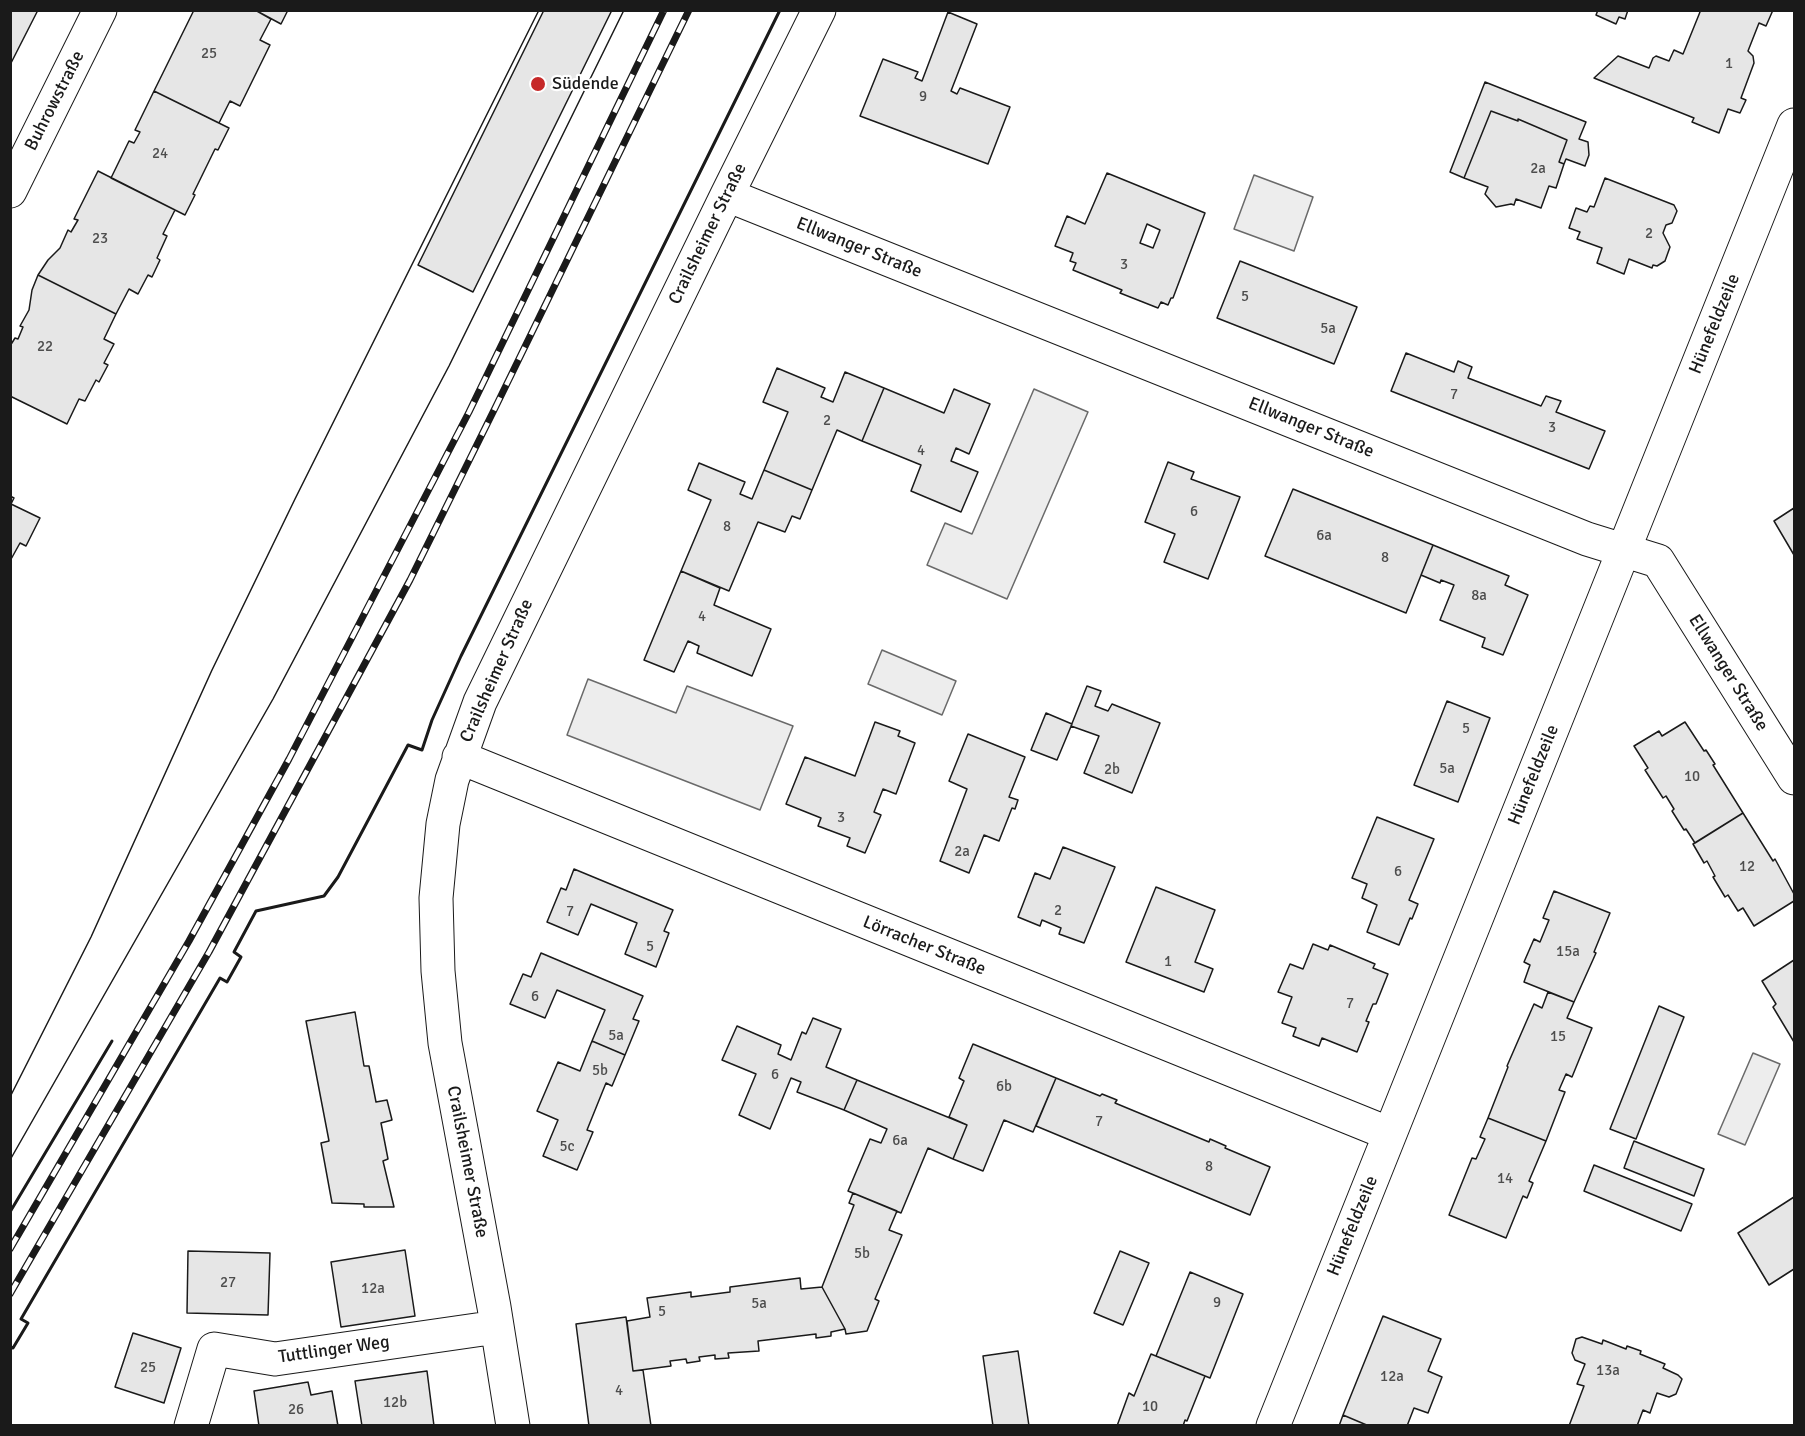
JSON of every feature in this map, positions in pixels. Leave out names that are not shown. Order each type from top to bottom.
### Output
[{"type":"street","name":"Buhrowstraße","points":[[10,191],[100,10]]},
{"type":"street","name":"Crailsheimer Straße","points":[[513,1425],[445,1043],[438,971],[436,898],[443,824],[452,780],[480,702],[819,10]]},
{"type":"street","name":"Hünefeldzeile","points":[[1273,1425],[1794,125]]},
{"type":"street","name":"Ellwanger Straße","points":[[727,195],[1587,539],[1658,561],[1794,778]]},
{"type":"street","name":"Lörracher Straße","points":[[459,757],[1390,1134]]},
{"type":"street","name":"Tuttlinger Weg","points":[[191,1425],[214,1349],[275,1359],[497,1327]]},
{"type":"shaded area","points":[[1254,175],[1313,197],[1294,251],[1234,229]]},
{"type":"shaded area","points":[[1034,389],[1088,412],[1007,599],[927,565],[945,523],[972,534]]},
{"type":"shaded area","points":[[882,650],[956,681],[942,715],[868,684]]},
{"type":"shaded area","points":[[588,679],[676,713],[687,686],[793,726],[760,810],[567,735]]},
{"type":"shaded area","points":[[1753,1053],[1780,1064],[1745,1145],[1718,1134]]},
{"type":"building","points":[[10,10],[38,10],[10,65]]},
{"type":"building","points":[[194,10],[255,10],[271,19],[260,40],[270,45],[240,106],[230,101],[219,123],[154,91]]},
{"type":"building","points":[[255,10],[288,10],[281,24]]},
{"type":"building","points":[[544,10],[612,10],[473,292],[418,265]]},
{"type":"building","points":[[1598,10],[1628,10],[1625,19],[1619,17],[1616,24],[1596,15]]},
{"type":"building","points":[[1697,10],[1773,10],[1766,26],[1759,23],[1748,51],[1753,56],[1754,63],[1741,98],[1746,100],[1740,113],[1728,109],[1719,133],[1692,122],[1694,118],[1594,78],[1618,56],[1649,68],[1656,56],[1669,61],[1674,50],[1683,54],[1700,12]]},
{"type":"building","points":[[948,12],[977,24],[951,91],[957,94],[960,88],[1010,107],[988,164],[860,116],[883,59],[918,72],[915,78],[922,81]]},
{"type":"building","points":[[1485,82],[1586,122],[1579,139],[1588,142],[1589,155],[1585,166],[1566,159],[1564,164],[1559,162],[1567,140],[1518,119],[1518,121],[1491,111],[1464,178],[1450,172]]},
{"type":"building","points":[[154,91],[229,128],[218,150],[215,149],[185,215],[111,178],[129,141],[134,143],[140,132],[135,130]]},
{"type":"building","points":[[1491,111],[1518,121],[1518,119],[1567,140],[1559,162],[1564,164],[1556,188],[1549,186],[1541,208],[1516,199],[1514,205],[1496,207],[1485,194],[1488,187],[1464,178]]},
{"type":"building","points":[[98,171],[175,210],[163,234],[167,236],[157,258],[160,260],[152,277],[148,275],[138,294],[129,289],[116,314],[38,275],[60,248],[68,230],[71,232],[78,220],[74,219]]},
{"type":"building","points":[[1107,173],[1205,213],[1173,298],[1168,305],[1161,302],[1158,308],[1120,293],[1122,290],[1073,270],[1076,263],[1070,261],[1073,253],[1055,246],[1067,216],[1085,224]],"holes":[[[1147,224],[1160,230],[1153,248],[1140,243]]]},
{"type":"building","points":[[1605,178],[1674,205],[1677,211],[1672,223],[1666,225],[1663,233],[1670,247],[1665,261],[1657,266],[1653,265],[1652,268],[1629,259],[1624,274],[1597,263],[1602,248],[1577,239],[1580,232],[1569,228],[1576,208],[1587,212],[1590,206],[1594,207]]},
{"type":"building","points":[[1240,261],[1357,307],[1334,364],[1217,318]]},
{"type":"building","points":[[38,275],[116,314],[104,339],[114,344],[104,363],[108,365],[99,382],[96,380],[85,401],[79,399],[67,424],[10,396],[10,346],[15,338],[18,339],[23,327],[20,326],[29,310],[32,290]]},
{"type":"building","points":[[1406,353],[1454,372],[1458,361],[1472,367],[1468,378],[1541,406],[1546,396],[1561,401],[1556,412],[1605,431],[1589,469],[1391,391]]},
{"type":"building","points":[[777,368],[825,388],[821,397],[833,402],[845,372],[884,388],[862,441],[837,430],[812,490],[764,470],[788,412],[763,402]]},
{"type":"building","points":[[884,388],[944,413],[954,389],[990,404],[969,454],[956,448],[951,461],[978,472],[961,512],[911,491],[921,465],[862,441]]},
{"type":"building","points":[[1168,462],[1194,472],[1191,479],[1240,497],[1208,579],[1164,562],[1175,534],[1145,522]]},
{"type":"building","points":[[699,463],[745,482],[740,494],[752,499],[764,470],[812,490],[800,519],[792,516],[785,532],[758,522],[729,591],[681,571],[711,500],[688,490]]},
{"type":"building","points":[[1293,489],[1433,545],[1406,613],[1265,556]]},
{"type":"building","points":[[10,496],[14,498],[11,504],[40,518],[26,546],[20,543],[10,561]]},
{"type":"building","points":[[1794,508],[1794,555],[1774,521]]},
{"type":"building","points":[[1433,545],[1509,576],[1505,585],[1528,595],[1503,655],[1482,647],[1485,638],[1440,620],[1454,585],[1441,580],[1440,583],[1421,575]]},
{"type":"building","points":[[681,571],[720,588],[714,605],[771,629],[752,676],[697,653],[699,646],[688,641],[674,672],[644,660]]},
{"type":"building","points":[[1087,686],[1101,691],[1095,706],[1108,711],[1112,704],[1160,723],[1132,793],[1084,773],[1099,736],[1071,726]]},
{"type":"building","points":[[1447,701],[1490,718],[1458,802],[1414,785]]},
{"type":"building","points":[[1046,713],[1072,724],[1057,760],[1031,750]]},
{"type":"building","points":[[875,722],[900,731],[898,736],[915,743],[896,794],[883,789],[874,812],[881,815],[865,853],[847,846],[850,838],[818,826],[821,818],[786,804],[805,757],[855,776]]},
{"type":"building","points":[[1685,722],[1715,764],[1713,765],[1743,813],[1695,843],[1672,811],[1674,809],[1666,796],[1663,798],[1645,770],[1648,768],[1634,746],[1659,731],[1662,736]]},
{"type":"building","points":[[968,734],[1025,757],[1009,797],[1018,800],[1015,809],[1012,808],[999,841],[984,835],[969,873],[940,861],[967,789],[949,781]]},
{"type":"building","points":[[1743,813],[1773,861],[1775,859],[1794,894],[1794,901],[1754,926],[1743,908],[1738,911],[1728,895],[1725,897],[1707,861],[1704,863],[1693,844]]},
{"type":"building","points":[[1377,817],[1434,839],[1409,900],[1418,904],[1399,945],[1367,932],[1377,905],[1362,898],[1367,884],[1352,878]]},
{"type":"building","points":[[1063,847],[1115,867],[1084,943],[1059,934],[1061,928],[1042,920],[1040,926],[1018,917],[1035,873],[1050,879]]},
{"type":"building","points":[[574,869],[673,910],[664,931],[669,933],[656,967],[625,954],[637,923],[591,904],[578,935],[547,922],[561,888],[566,890]]},
{"type":"building","points":[[1156,887],[1215,910],[1195,962],[1213,969],[1204,992],[1126,962]]},
{"type":"building","points":[[1554,891],[1610,913],[1594,952],[1596,953],[1574,1002],[1524,982],[1530,965],[1524,962],[1534,939],[1540,942],[1549,920],[1543,918]]},
{"type":"building","points":[[1313,944],[1328,950],[1330,945],[1375,964],[1373,968],[1388,974],[1376,1004],[1373,1004],[1366,1021],[1369,1022],[1357,1052],[1322,1038],[1319,1046],[1293,1036],[1296,1028],[1282,1023],[1292,997],[1278,992],[1290,964],[1303,969]]},
{"type":"building","points":[[541,953],[643,996],[633,1019],[639,1021],[625,1055],[592,1041],[605,1010],[557,990],[545,1018],[510,1004],[523,974],[531,977]]},
{"type":"building","points":[[1794,960],[1794,1042],[1773,1007],[1776,1004],[1762,981]]},
{"type":"building","points":[[1548,992],[1574,1002],[1567,1018],[1592,1028],[1572,1077],[1566,1074],[1559,1090],[1565,1092],[1546,1141],[1488,1118],[1507,1066],[1534,1004],[1542,1008]]},
{"type":"building","points":[[1659,1006],[1684,1017],[1636,1139],[1610,1129]]},
{"type":"building","points":[[355,1012],[364,1066],[369,1066],[376,1102],[387,1100],[392,1120],[381,1123],[388,1159],[383,1161],[394,1207],[364,1207],[364,1204],[332,1203],[321,1143],[329,1141],[306,1021]]},
{"type":"building","points":[[813,1018],[841,1029],[826,1067],[857,1080],[844,1110],[797,1092],[801,1082],[791,1078],[770,1129],[739,1115],[756,1074],[722,1060],[737,1026],[781,1045],[778,1054],[791,1060],[802,1032],[806,1034]]},
{"type":"building","points":[[592,1041],[625,1055],[612,1086],[606,1083],[587,1130],[593,1132],[577,1170],[543,1156],[558,1120],[537,1111],[558,1062],[580,1071]]},
{"type":"building","points":[[973,1044],[1056,1078],[1033,1132],[1004,1120],[983,1171],[953,1159],[967,1125],[949,1117],[964,1081],[959,1078]]},
{"type":"building","points":[[1056,1078],[1100,1096],[1102,1094],[1117,1100],[1115,1103],[1209,1142],[1210,1139],[1226,1146],[1225,1148],[1270,1167],[1250,1215],[1036,1126]]},
{"type":"building","points":[[857,1080],[967,1125],[953,1159],[928,1148],[901,1213],[848,1191],[870,1139],[881,1143],[887,1129],[844,1110]]},
{"type":"building","points":[[1488,1118],[1546,1141],[1529,1181],[1533,1183],[1527,1198],[1523,1196],[1506,1238],[1449,1215],[1472,1158],[1476,1159],[1485,1139],[1480,1137]]},
{"type":"building","points":[[1634,1141],[1704,1169],[1694,1196],[1624,1168]]},
{"type":"building","points":[[1594,1165],[1692,1204],[1681,1231],[1584,1191]]},
{"type":"building","points":[[853,1193],[897,1211],[889,1230],[902,1235],[875,1299],[879,1301],[867,1331],[846,1334],[822,1287],[854,1205],[849,1203]]},
{"type":"building","points":[[1794,1197],[1794,1269],[1769,1285],[1738,1233]]},
{"type":"building","points":[[405,1250],[415,1316],[341,1327],[331,1262]]},
{"type":"building","points":[[188,1251],[270,1253],[268,1315],[187,1313]]},
{"type":"building","points":[[1120,1251],[1149,1263],[1123,1325],[1094,1313]]},
{"type":"building","points":[[1190,1272],[1243,1294],[1210,1378],[1156,1356]]},
{"type":"building","points":[[800,1278],[801,1289],[822,1287],[845,1329],[831,1332],[831,1336],[816,1338],[816,1334],[758,1341],[759,1351],[728,1353],[729,1358],[715,1359],[715,1355],[699,1357],[700,1361],[687,1363],[686,1359],[670,1361],[671,1366],[633,1371],[627,1321],[650,1317],[647,1298],[691,1292],[691,1297],[730,1292],[730,1287]]},
{"type":"building","points":[[1383,1316],[1441,1339],[1428,1371],[1442,1377],[1428,1413],[1414,1408],[1407,1426],[1369,1426],[1343,1415]]},
{"type":"building","points":[[626,1317],[633,1371],[643,1370],[651,1426],[589,1426],[576,1324]]},
{"type":"building","points":[[133,1333],[181,1348],[164,1403],[115,1387]]},
{"type":"building","points":[[1582,1337],[1602,1344],[1603,1340],[1626,1349],[1627,1346],[1665,1364],[1663,1368],[1682,1379],[1676,1394],[1669,1397],[1657,1393],[1650,1413],[1643,1410],[1637,1426],[1569,1426],[1584,1386],[1577,1384],[1585,1364],[1575,1360],[1572,1353],[1576,1339]]},
{"type":"building","points":[[1018,1351],[1029,1426],[993,1426],[983,1356]]},
{"type":"building","points":[[1151,1354],[1205,1376],[1187,1421],[1185,1420],[1183,1426],[1117,1426],[1129,1393],[1134,1396]]},
{"type":"building","points":[[427,1371],[434,1426],[362,1426],[355,1381]]},
{"type":"building","points":[[308,1382],[311,1395],[332,1391],[338,1426],[259,1426],[254,1391]]},
{"type":"building","points":[[1343,1415],[1369,1426],[1339,1426]]},
{"type":"tram line","points":[[10,1097],[91,937],[212,670],[295,499],[539,10]]},
{"type":"tram line","points":[[10,1160],[273,699],[449,366],[624,10]]},
{"type":"railway","points":[[10,1249],[189,941],[289,759],[469,412],[664,10]]},
{"type":"railway","points":[[10,1294],[209,952],[410,580],[689,10]]},
{"type":"wall","points":[[10,1347],[13,1348],[28,1323],[21,1319],[220,978],[227,982],[241,957],[234,952],[256,911],[324,896],[338,877],[408,745],[422,750],[432,720],[461,656],[780,10]]},
{"type":"wall","points":[[10,1212],[112,1041]]},
{"type":"place","name":"Südende","points":[[538,84]]}]
